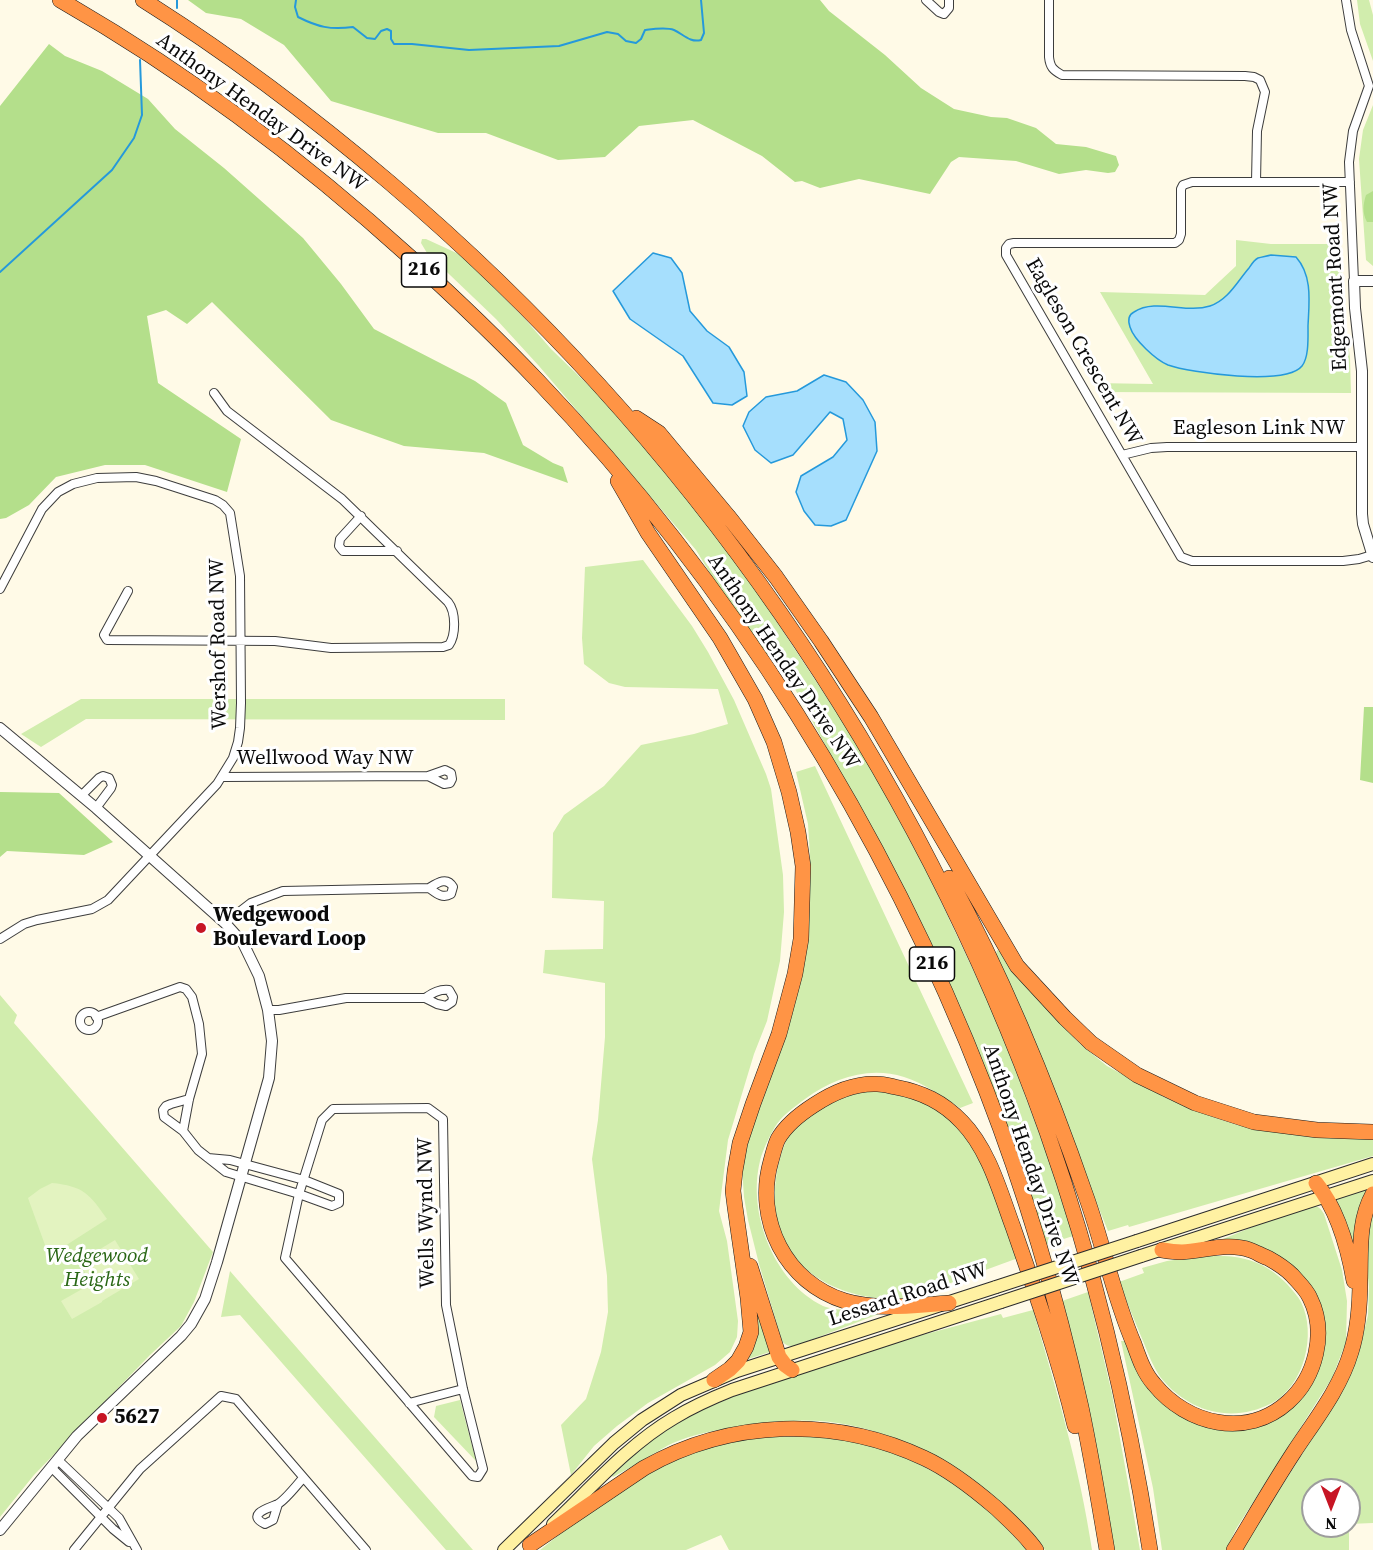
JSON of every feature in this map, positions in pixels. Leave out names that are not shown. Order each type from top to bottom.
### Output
[{"type":"highway","name":"Anthony Henday Drive NW","points":[[143,0],[200,37],[353,152],[440,225],[526,307],[620,407],[699,502],[781,613],[826,681],[894,793],[931,863],[994,997],[1047,1133],[1089,1264],[1118,1375],[1140,1484],[1150,1550]]},
{"type":"highway","name":"Anthony Henday Drive NW","points":[[63,2],[152,57],[284,151],[347,201],[466,308],[539,381],[666,529],[713,592],[784,695],[850,803],[888,872],[938,976],[986,1091],[1033,1227],[1056,1308],[1090,1449],[1105,1550]]},
{"type":"highway","points":[[620,407],[659,433],[776,577],[871,717],[1017,966],[1065,1018],[1091,1043],[1137,1075],[1202,1106],[1264,1124],[1317,1130],[1373,1132]]},
{"type":"highway","points":[[600,450],[648,534],[720,638],[754,699],[774,742],[789,792],[803,866],[801,939],[795,974],[787,1009],[740,1143],[733,1191],[751,1332],[738,1361],[714,1380]]},
{"type":"highway","points":[[894,793],[933,849],[974,923],[1020,1023],[1055,1110],[1088,1202],[1127,1328],[1152,1383],[1170,1401],[1193,1415],[1211,1422],[1241,1423],[1278,1411],[1303,1385],[1317,1350],[1319,1331],[1315,1312],[1302,1286],[1285,1268],[1249,1250],[1231,1247],[1181,1252],[1162,1250]]},
{"type":"highway","points":[[949,1302],[887,1306],[847,1302],[826,1294],[806,1281],[790,1263],[779,1247],[772,1230],[766,1192],[768,1173],[778,1140],[799,1114],[836,1092],[877,1084],[913,1090],[931,1098],[963,1122],[977,1141],[990,1165],[1045,1321],[1070,1405],[1093,1511],[1105,1550]]},
{"type":"highway","points":[[1316,1182],[1333,1208],[1347,1250],[1357,1295],[1358,1314]]},
{"type":"highway","points":[[1234,1550],[1262,1501],[1328,1401],[1342,1375],[1354,1344],[1363,1222],[1373,1194]]},
{"type":"highway","points":[[738,1226],[780,1358],[784,1365],[792,1370]]},
{"type":"highway","points":[[528,1548],[657,1460],[718,1437],[785,1428],[819,1429],[858,1435],[926,1458],[981,1495],[1036,1550]]},
{"type":"main road","name":"Lessard Road NW","points":[[504,1550],[627,1432],[660,1407],[714,1380],[1373,1164]]},
{"type":"main road","name":"Lessard Road NW","points":[[528,1548],[626,1454],[672,1419],[694,1406],[792,1370],[1373,1181]]},
{"type":"street","points":[[926,0],[944,14],[949,8],[949,0]]},
{"type":"street","points":[[1049,0],[1050,65],[1054,71],[1062,75],[1245,76],[1260,80],[1265,92],[1257,131],[1256,182]]},
{"type":"street","name":"Edgemont Road NW","points":[[1346,0],[1351,30],[1369,86],[1350,144],[1350,182],[1355,308],[1362,371],[1361,447],[1367,501],[1363,524],[1372,556]]},
{"type":"street","name":"Eagleson Crescent NW","points":[[1350,182],[1192,182],[1183,185],[1181,189],[1181,234],[1175,243],[1014,243],[1009,244],[1006,255],[1180,557],[1185,560],[1343,561],[1372,556]]},
{"type":"street","points":[[1354,281],[1373,281]]},
{"type":"street","points":[[128,591],[104,634],[107,640],[283,642],[331,648],[443,647],[449,645],[453,636],[453,608],[397,551],[342,499],[227,411],[214,393]]},
{"type":"street","name":"Eagleson Link NW","points":[[1122,455],[1151,448],[1167,447],[1361,447]]},
{"type":"street","name":"Wershof Road NW","points":[[0,589],[42,509],[58,492],[80,481],[108,477],[147,478],[215,500],[227,508],[232,521],[240,576],[240,736],[233,758],[223,777],[108,900],[92,909],[24,924],[0,939]]},
{"type":"street","points":[[361,516],[340,539],[339,546],[343,551],[397,551]]},
{"type":"street","points":[[0,728],[96,808],[225,923],[243,944],[259,976],[268,1010],[272,1041],[269,1078],[217,1262],[205,1299],[195,1319],[169,1348],[77,1436],[0,1530]]},
{"type":"street","points":[[81,796],[99,778],[103,776],[109,778],[111,788],[96,808]]},
{"type":"street","name":"Wellwood Way NW","points":[[223,777],[428,776]]},
{"type":"street","points":[[225,923],[251,903],[283,891],[429,888]]},
{"type":"street","points":[[96,1017],[180,987],[192,996],[199,1024],[202,1054],[189,1098],[183,1131]]},
{"type":"street","points":[[268,1010],[346,998],[425,998]]},
{"type":"street","points":[[189,1098],[166,1106],[163,1110],[164,1117],[183,1131],[198,1150],[208,1158],[226,1172],[332,1206],[339,1203],[339,1194],[304,1180],[230,1160],[208,1158]]},
{"type":"street","name":"Wells Wynd NW","points":[[428,1108],[443,1119],[446,1305],[463,1389],[483,1469],[478,1477],[472,1476],[285,1258],[304,1180],[322,1120],[333,1109],[428,1108]]},
{"type":"street","points":[[409,1403],[463,1389]]},
{"type":"street","points":[[74,1550],[140,1469],[221,1396],[236,1400],[366,1550]]},
{"type":"street","points":[[55,1464],[105,1513],[118,1518],[136,1548]]},
{"type":"street","points":[[278,1504],[303,1479]]},
{"type":"green space","points":[[188,0],[820,0],[829,11],[885,55],[921,88],[954,109],[1007,118],[1036,128],[1056,144],[1086,147],[1116,156],[1119,165],[1115,172],[1086,170],[1059,174],[1016,161],[959,157],[951,162],[930,194],[859,179],[820,188],[802,181],[795,182],[762,156],[693,120],[639,126],[605,157],[558,160],[486,133],[438,133],[331,101],[284,45],[241,19],[206,13]]},
{"type":"green space","points":[[1357,0],[1369,0],[1373,15],[1373,61],[1360,24]]},
{"type":"green space","points":[[49,44],[65,56],[102,71],[148,99],[175,129],[224,168],[303,238],[374,329],[475,381],[506,403],[523,445],[563,467],[568,483],[484,453],[404,446],[331,420],[212,302],[187,324],[166,310],[147,316],[158,383],[241,439],[227,492],[145,465],[105,465],[56,477],[29,505],[0,519],[0,106]]},
{"type":"green space","points":[[1373,105],[1373,266],[1366,260],[1359,159],[1363,130]]},
{"type":"green space","points":[[1373,191],[1373,222],[1367,222],[1364,202],[1366,195]]},
{"type":"green space","points":[[422,239],[463,256],[551,349],[611,407],[704,520],[759,595],[862,751],[927,872],[991,1008],[1055,1176],[1073,1236],[1045,1245],[1010,1134],[972,1035],[944,971],[924,928],[795,689],[731,608],[696,550],[539,366],[496,319],[427,253],[421,243]]},
{"type":"green space","points":[[1236,240],[1271,244],[1341,244],[1343,303],[1350,358],[1351,393],[1099,392],[1094,383],[1153,384],[1100,292],[1205,295],[1236,266]]},
{"type":"green space","points":[[643,560],[692,626],[708,652],[734,700],[766,774],[771,789],[783,875],[784,912],[780,961],[767,1021],[754,1054],[728,1140],[719,1211],[727,1241],[738,1321],[737,1337],[730,1352],[715,1365],[648,1403],[617,1426],[594,1446],[571,1475],[561,1425],[586,1399],[601,1352],[608,1312],[607,1276],[592,1159],[598,1120],[605,1037],[605,983],[543,973],[545,950],[603,949],[604,901],[552,898],[553,833],[564,815],[604,786],[641,745],[728,724],[718,689],[625,687],[609,683],[584,664],[582,638],[585,567]]},
{"type":"green space","points":[[81,699],[505,699],[505,720],[86,719],[41,747],[21,734]]},
{"type":"green space","points":[[1364,707],[1373,707],[1373,783],[1360,780]]},
{"type":"green space","points":[[815,766],[973,1103],[960,1108],[926,1087],[904,1077],[891,1074],[865,1074],[828,1085],[789,1111],[777,1124],[761,1156],[757,1181],[757,1202],[768,1244],[778,1263],[791,1281],[823,1306],[841,1310],[878,1311],[879,1314],[791,1346],[782,1341],[759,1264],[748,1220],[742,1167],[749,1131],[809,910],[808,824],[796,772]]},
{"type":"green space","points":[[0,792],[59,793],[113,842],[84,855],[7,851],[0,857]]},
{"type":"green space","points":[[997,950],[1080,1044],[1107,1066],[1164,1097],[1237,1125],[1284,1133],[1373,1138],[1373,1156],[1129,1227],[1128,1225],[1108,1231],[996,954]]},
{"type":"green space","name":"Wedgewood Heights","points":[[0,995],[17,1015],[14,1023],[213,1252],[194,1302],[181,1326],[34,1475],[0,1517]]},
{"type":"green space","points":[[863,1090],[895,1091],[949,1114],[980,1158],[1021,1257],[920,1294],[890,1299],[863,1296],[839,1289],[818,1278],[801,1264],[787,1246],[778,1224],[775,1200],[777,1172],[784,1146],[794,1128],[818,1107],[833,1099]]},
{"type":"green space","points":[[52,1183],[79,1189],[96,1203],[107,1219],[54,1253],[47,1250],[28,1198]]},
{"type":"green space","points":[[1370,1188],[1354,1249],[1337,1201]]},
{"type":"green space","points":[[1373,1199],[1373,1523],[1361,1524],[1361,1478],[1301,1478],[1301,1538],[1349,1538],[1349,1550],[1243,1550],[1346,1385],[1359,1352],[1368,1315],[1369,1287],[1364,1243]]},
{"type":"green space","points":[[1313,1206],[1320,1208],[1324,1214],[1342,1270],[1347,1301],[1346,1342],[1332,1378],[1236,1529],[1226,1550],[1162,1550],[1153,1488],[1121,1341],[1125,1341],[1172,1410],[1192,1422],[1214,1429],[1244,1429],[1316,1375],[1307,1284],[1223,1239]]},
{"type":"green space","points":[[115,1240],[139,1279],[72,1319],[61,1301],[91,1284],[97,1293],[79,1262]]},
{"type":"green space","points":[[1204,1256],[1240,1258],[1268,1268],[1283,1280],[1301,1302],[1308,1329],[1304,1358],[1292,1385],[1272,1403],[1242,1413],[1212,1411],[1198,1406],[1172,1390],[1153,1365],[1119,1282],[1144,1273],[1142,1268],[1167,1261]]},
{"type":"green space","points":[[230,1271],[473,1550],[446,1550],[240,1315],[221,1317]]},
{"type":"green space","points":[[1088,1292],[1112,1394],[1140,1550],[1114,1550],[1093,1427],[1062,1301]]},
{"type":"green space","points":[[1033,1310],[1074,1459],[1092,1550],[1045,1550],[1000,1502],[941,1459],[896,1439],[849,1425],[806,1421],[777,1422],[703,1433],[670,1444],[612,1476],[650,1441],[691,1415],[723,1399],[896,1342],[1001,1314],[1003,1318]]},
{"type":"green space","points":[[757,1313],[770,1352],[748,1359],[756,1337]]},
{"type":"green space","points":[[460,1400],[476,1461],[434,1417],[436,1406]]},
{"type":"green space","points":[[763,1437],[842,1438],[882,1449],[932,1471],[978,1502],[1027,1550],[729,1550],[721,1535],[686,1550],[540,1550],[604,1499],[678,1457],[721,1444]]},
{"type":"water","points":[[653,253],[671,258],[682,273],[690,311],[707,331],[729,347],[744,372],[747,396],[732,405],[713,403],[683,356],[630,319],[613,291]]},
{"type":"water","points":[[1271,255],[1296,257],[1308,281],[1307,353],[1302,366],[1293,372],[1258,377],[1179,368],[1158,359],[1132,332],[1129,320],[1134,312],[1152,306],[1201,308],[1210,306],[1227,295],[1255,260]]},
{"type":"water","points":[[824,375],[846,382],[863,400],[875,422],[877,451],[846,520],[831,526],[815,525],[804,511],[796,492],[801,476],[833,457],[847,440],[843,419],[830,412],[793,455],[771,463],[755,450],[743,426],[749,412],[766,397],[797,391]]},
{"type":"waterway","points":[[177,0],[177,8]]},
{"type":"waterway","points":[[296,0],[295,7],[298,17],[318,25],[331,28],[353,27],[367,38],[375,39],[381,31],[387,29],[391,31],[394,44],[469,50],[559,46],[607,32],[618,34],[626,41],[636,43],[641,39],[645,30],[660,28],[671,29],[697,41],[701,40],[704,33],[701,0]]},
{"type":"waterway","points":[[0,272],[112,170],[134,138],[142,115],[140,60]]},
{"type":"place","name":"Wedgewood Boulevard Loop","points":[[201,928]]},
{"type":"place","name":"5627","points":[[102,1418]]}]
